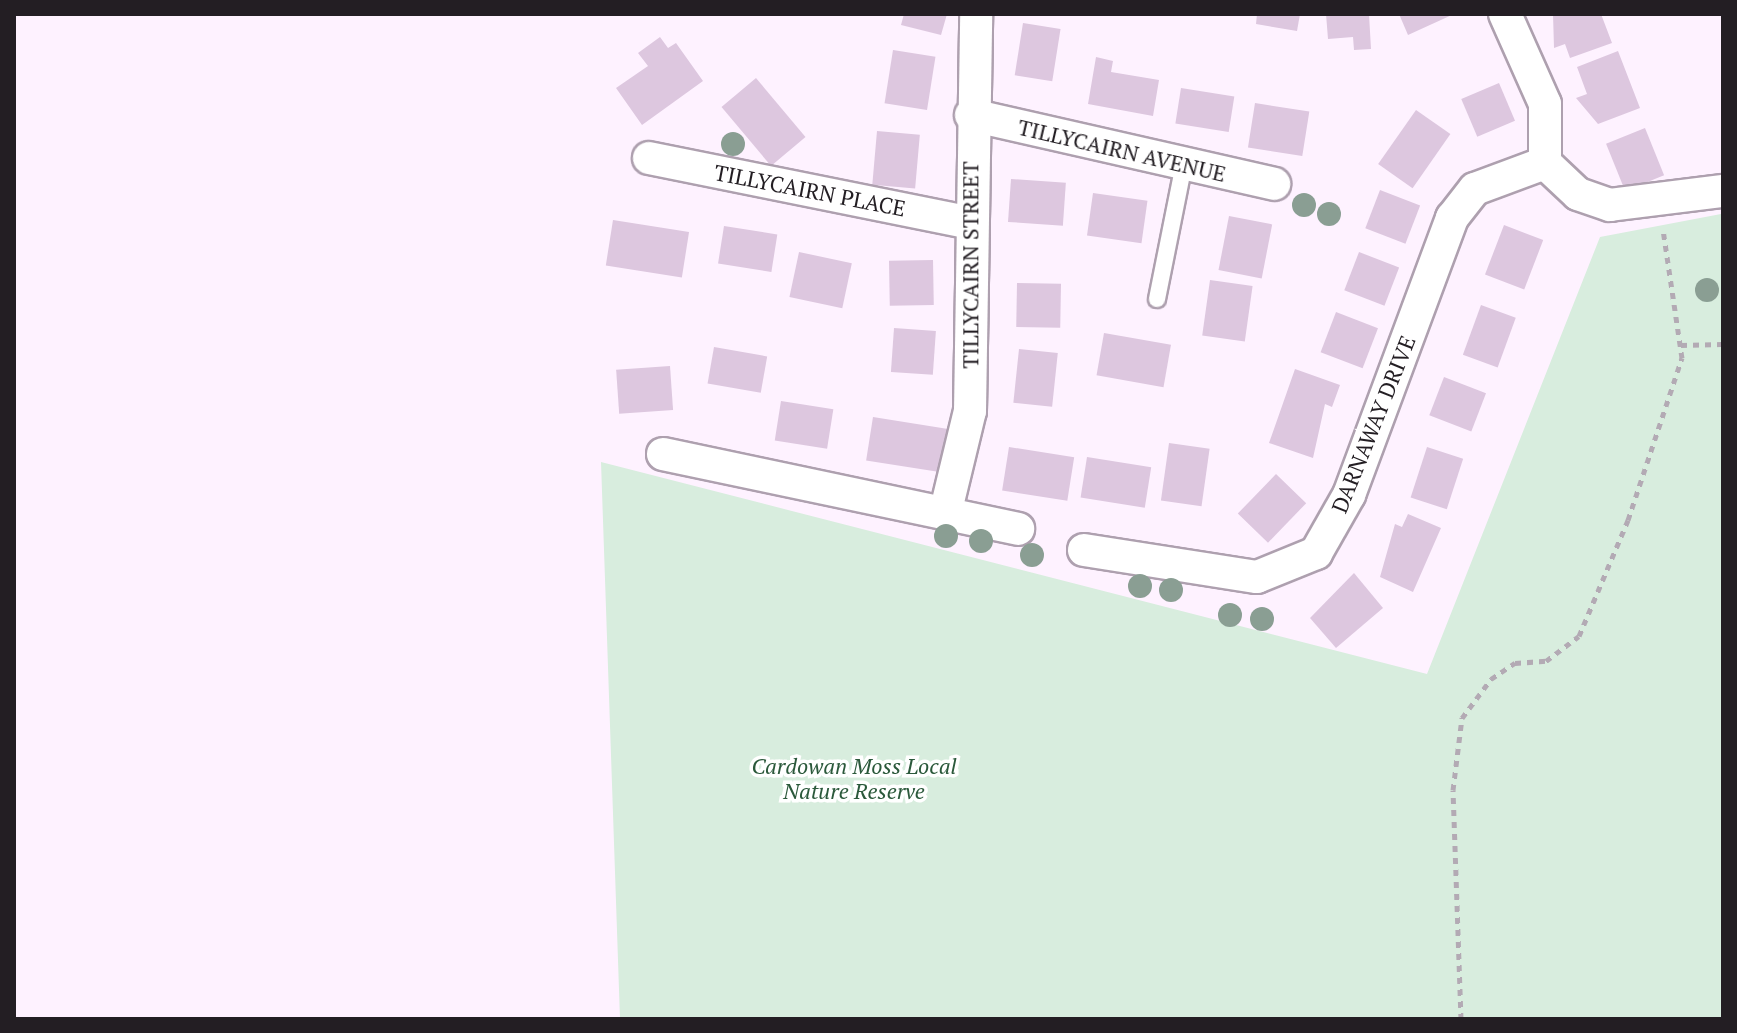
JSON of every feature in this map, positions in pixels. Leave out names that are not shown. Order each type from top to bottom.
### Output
[{"type":"street","name":"TILLYCAIRN STREET","points":[[945,514],[970,411],[971,115],[976,14]]},
{"type":"street","points":[[1505,14],[1545,104],[1545,163],[1578,194],[1610,205],[1659,204],[1723,191]]},
{"type":"street","name":"TILLYCAIRN AVENUE","points":[[971,115],[1274,184]]},
{"type":"street","name":"TILLYCAIRN PLACE","points":[[649,158],[970,223]]},
{"type":"street","name":"DARNAWAY DRIVE","points":[[1084,550],[1257,577],[1316,553],[1349,495],[1452,218],[1475,189],[1545,163]]},
{"type":"street","points":[[663,454],[1018,529]]},
{"type":"lane","points":[[1157,299],[1184,164]]},
{"type":"path","points":[[1461,1019],[1453,790],[1462,718],[1491,679],[1515,663],[1546,661],[1579,636],[1677,389],[1681,345],[1659,204]]},
{"type":"path","points":[[1681,345],[1723,344]]},
{"type":"green space","name":"Cardowan Moss Local Nature Reserve","points":[[1721,214],[1723,1019],[620,1019],[601,462],[1427,674],[1600,237]]},
{"type":"building","points":[[904,14],[947,14],[941,35],[901,25]]},
{"type":"building","points":[[1257,14],[1300,14],[1297,31],[1256,24]]},
{"type":"building","points":[[1326,14],[1369,14],[1371,49],[1354,50],[1353,37],[1328,39]]},
{"type":"building","points":[[1399,14],[1454,14],[1408,35]]},
{"type":"building","points":[[1553,14],[1601,14],[1612,43],[1570,58],[1565,44],[1554,48]]},
{"type":"building","points":[[1023,23],[1061,29],[1052,81],[1015,75]]},
{"type":"building","points":[[660,37],[668,48],[676,43],[703,81],[642,125],[616,88],[648,66],[638,53]]},
{"type":"building","points":[[893,50],[935,57],[927,110],[885,103]]},
{"type":"building","points":[[1618,51],[1640,108],[1598,124],[1576,98],[1587,94],[1577,67]]},
{"type":"building","points":[[1096,57],[1113,61],[1111,72],[1159,80],[1153,116],[1088,104]]},
{"type":"building","points":[[756,78],[805,137],[771,166],[722,107]]},
{"type":"building","points":[[1499,83],[1515,121],[1477,137],[1461,99]]},
{"type":"building","points":[[1181,88],[1234,96],[1229,132],[1175,124]]},
{"type":"building","points":[[1255,103],[1309,112],[1302,156],[1248,147]]},
{"type":"building","points":[[1416,110],[1450,134],[1413,188],[1378,164]]},
{"type":"building","points":[[1645,128],[1664,175],[1625,191],[1606,144]]},
{"type":"building","points":[[877,131],[920,135],[915,189],[872,185]]},
{"type":"building","points":[[1011,179],[1066,183],[1063,226],[1008,222]]},
{"type":"building","points":[[1380,190],[1420,205],[1405,244],[1365,228]]},
{"type":"building","points":[[1093,193],[1147,201],[1141,243],[1087,236]]},
{"type":"building","points":[[1229,216],[1272,224],[1262,278],[1219,270]]},
{"type":"building","points":[[613,220],[689,232],[682,277],[606,265]]},
{"type":"building","points":[[1504,225],[1543,240],[1524,290],[1485,274]]},
{"type":"building","points":[[724,226],[777,234],[771,272],[718,264]]},
{"type":"building","points":[[799,252],[852,263],[842,308],[789,297]]},
{"type":"building","points":[[1359,252],[1399,267],[1384,306],[1344,290]]},
{"type":"building","points":[[933,260],[934,305],[890,306],[889,261]]},
{"type":"building","points":[[1210,280],[1253,286],[1245,341],[1202,335]]},
{"type":"building","points":[[1017,283],[1061,284],[1060,328],[1016,327]]},
{"type":"building","points":[[1481,305],[1516,318],[1498,367],[1463,355]]},
{"type":"building","points":[[1336,312],[1378,328],[1363,368],[1321,352]]},
{"type":"building","points":[[894,328],[936,331],[933,375],[891,372]]},
{"type":"building","points":[[1104,333],[1171,345],[1164,387],[1097,375]]},
{"type":"building","points":[[714,347],[767,356],[761,393],[708,383]]},
{"type":"building","points":[[1019,349],[1058,353],[1052,407],[1013,403]]},
{"type":"building","points":[[670,366],[673,410],[619,414],[616,370]]},
{"type":"building","points":[[1295,369],[1340,385],[1332,407],[1325,404],[1313,458],[1269,443]]},
{"type":"building","points":[[1444,377],[1486,393],[1471,431],[1429,415]]},
{"type":"building","points":[[781,401],[833,409],[827,449],[775,441]]},
{"type":"building","points":[[873,417],[948,429],[941,472],[866,460]]},
{"type":"building","points":[[1169,443],[1210,449],[1202,506],[1161,500]]},
{"type":"building","points":[[1009,447],[1074,457],[1067,501],[1002,490]]},
{"type":"building","points":[[1427,447],[1463,459],[1447,509],[1411,497]]},
{"type":"building","points":[[1087,457],[1151,467],[1145,508],[1081,497]]},
{"type":"building","points":[[1276,474],[1306,503],[1268,543],[1238,514]]},
{"type":"building","points":[[1408,514],[1441,528],[1413,592],[1380,577],[1395,524],[1402,527]]},
{"type":"building","points":[[1354,573],[1383,608],[1336,648],[1310,618]]}]
